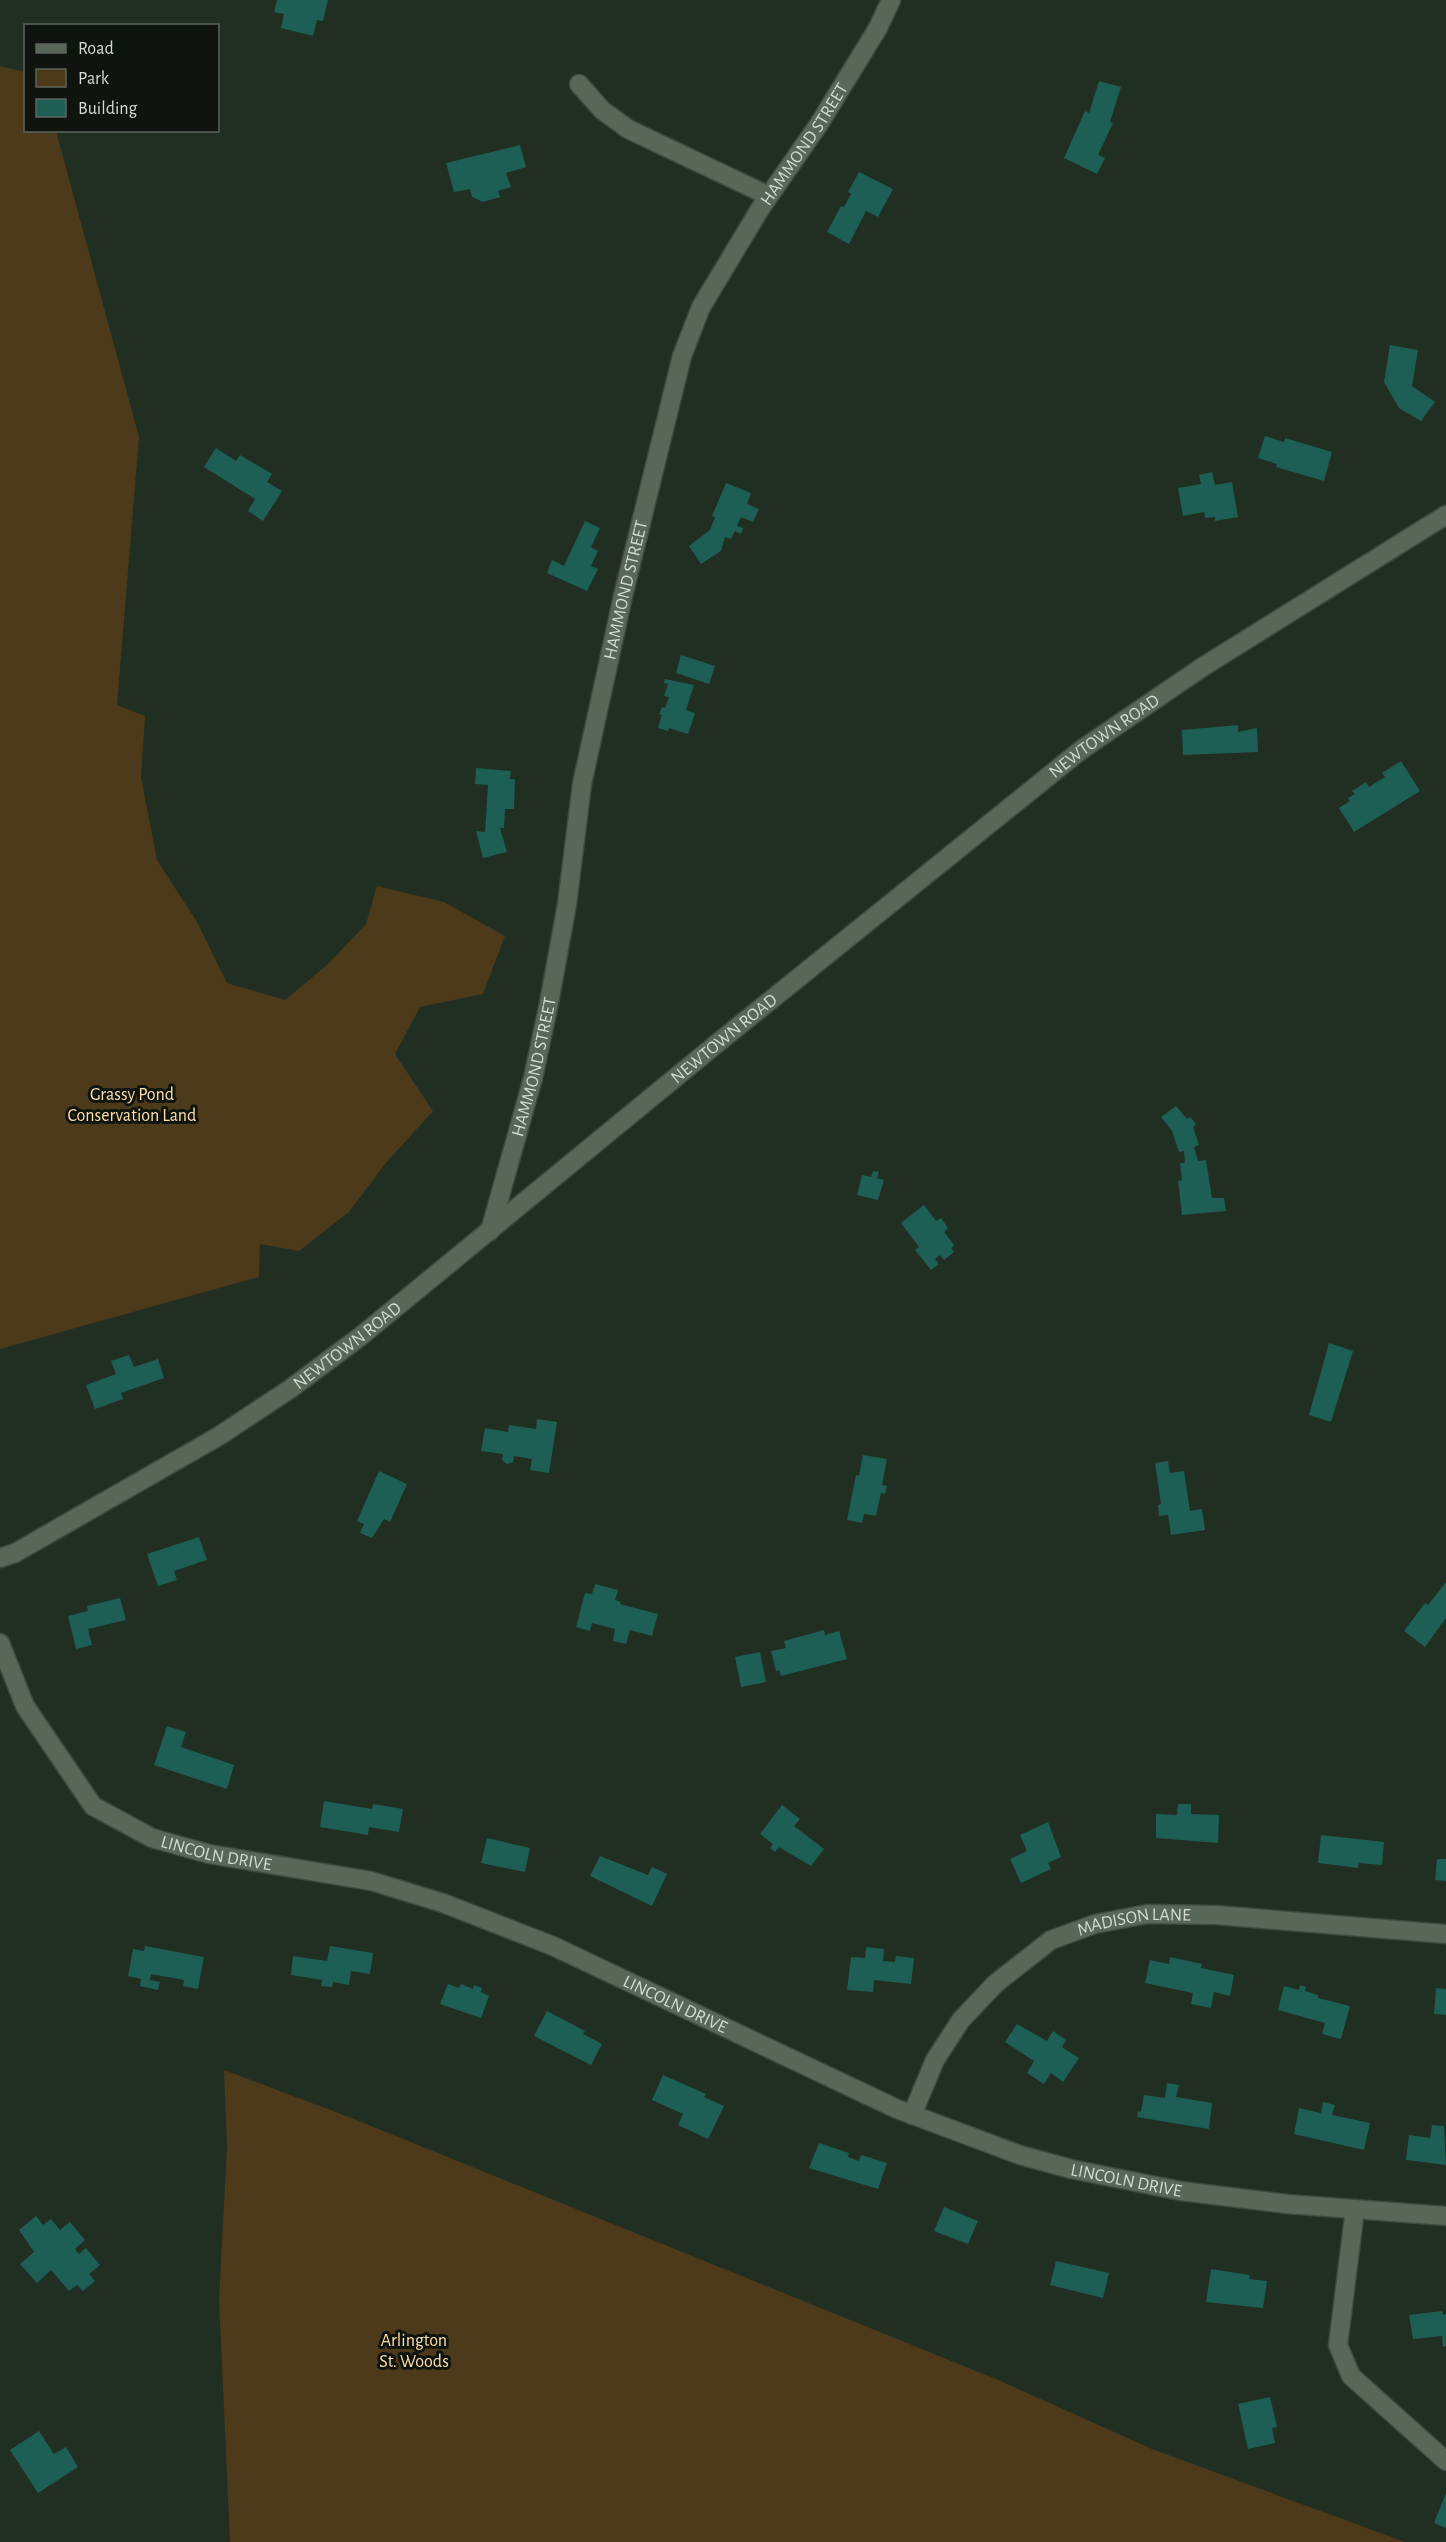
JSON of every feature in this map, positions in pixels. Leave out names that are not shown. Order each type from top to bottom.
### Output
[{"type":"street","name":"HAMMOND STREET","points":[[490,1231],[533,1078],[567,904],[582,784],[623,596],[682,356],[701,307],[769,196],[819,124],[878,28],[891,0]]},
{"type":"street","points":[[579,84],[602,110],[628,129],[769,196]]},
{"type":"street","name":"NEWTOWN ROAD","points":[[0,1558],[15,1553],[219,1436],[290,1389],[361,1336],[720,1041],[1082,750],[1201,668],[1446,516]]},
{"type":"street","name":"LINCOLN DRIVE","points":[[0,1643],[25,1706],[93,1806],[152,1838],[209,1854],[371,1881],[443,1903],[553,1946],[912,2115],[1020,2155],[1071,2169],[1181,2191],[1446,2216]]},
{"type":"street","name":"MADISON LANE","points":[[912,2115],[935,2060],[961,2019],[995,1984],[1042,1946],[1051,1940],[1084,1928],[1147,1914],[1216,1915],[1446,1934]]},
{"type":"street","points":[[1355,2209],[1338,2345],[1340,2355],[1351,2376],[1446,2461]]},
{"type":"green space","name":"Grassy Pond Conservation Land","points":[[0,66],[24,72],[24,132],[56,132],[139,437],[117,705],[145,716],[141,777],[157,860],[197,922],[227,983],[285,1000],[328,964],[366,924],[377,886],[444,902],[505,936],[483,994],[420,1007],[395,1054],[433,1111],[385,1164],[349,1212],[299,1251],[260,1244],[259,1277],[0,1349]]},
{"type":"green space","name":"Arlington St. Woods","points":[[224,2070],[349,2117],[996,2379],[1152,2449],[1405,2542],[230,2542],[219,2299],[227,2147]]},
{"type":"building","points":[[277,0],[328,0],[323,21],[317,20],[313,36],[281,28],[284,14],[274,12]]},
{"type":"building","points":[[1099,81],[1121,87],[1110,122],[1113,123],[1098,155],[1105,158],[1097,174],[1064,158],[1085,111],[1089,113]]},
{"type":"building","points":[[520,145],[526,167],[506,173],[511,187],[498,191],[500,197],[483,202],[472,197],[470,189],[454,192],[446,163]]},
{"type":"building","points":[[859,172],[893,189],[878,217],[866,211],[849,244],[827,232],[841,206],[844,207],[851,194],[848,192]]},
{"type":"building","points":[[1390,345],[1418,350],[1412,386],[1435,402],[1421,421],[1399,408],[1384,382]]},
{"type":"building","points":[[1265,436],[1284,442],[1285,438],[1332,452],[1324,481],[1276,467],[1277,464],[1258,458]]},
{"type":"building","points":[[216,448],[236,461],[240,455],[272,474],[267,482],[282,491],[263,521],[248,511],[255,499],[204,467]]},
{"type":"building","points":[[1212,472],[1215,485],[1232,482],[1238,517],[1215,521],[1215,517],[1205,518],[1204,512],[1183,516],[1178,488],[1201,484],[1199,475]]},
{"type":"building","points":[[726,483],[751,493],[747,504],[759,509],[753,522],[741,517],[737,526],[743,528],[741,534],[735,531],[731,539],[725,537],[721,551],[701,564],[689,546],[710,530],[715,517],[712,516]]},
{"type":"building","points":[[585,521],[600,528],[591,547],[598,551],[591,566],[598,569],[587,591],[547,573],[552,560],[564,566]]},
{"type":"building","points":[[681,655],[715,666],[709,684],[676,673]]},
{"type":"building","points":[[665,679],[694,685],[686,710],[695,713],[688,734],[669,728],[668,731],[658,728],[662,715],[659,714],[662,707],[665,708],[669,697],[664,696],[668,684],[664,683]]},
{"type":"building","points":[[1238,725],[1238,732],[1257,728],[1258,752],[1183,755],[1182,730]]},
{"type":"building","points":[[1401,761],[1420,791],[1354,832],[1339,808],[1350,801],[1348,798],[1355,794],[1352,791],[1366,782],[1369,787],[1385,777],[1382,773]]},
{"type":"building","points":[[476,768],[511,771],[510,779],[515,779],[514,809],[505,809],[504,828],[500,828],[507,852],[483,858],[476,831],[485,832],[488,785],[475,784]]},
{"type":"building","points":[[1176,1106],[1187,1119],[1190,1117],[1196,1124],[1193,1127],[1199,1145],[1194,1147],[1198,1161],[1206,1160],[1212,1198],[1224,1198],[1226,1211],[1182,1215],[1178,1181],[1182,1180],[1180,1163],[1185,1163],[1184,1151],[1179,1152],[1172,1131],[1161,1117]]},
{"type":"building","points":[[873,1171],[879,1172],[877,1178],[884,1180],[878,1200],[857,1195],[862,1175],[871,1177]]},
{"type":"building","points":[[924,1205],[936,1221],[941,1218],[948,1228],[944,1232],[954,1245],[951,1248],[954,1252],[944,1260],[940,1255],[935,1259],[939,1264],[931,1270],[915,1250],[919,1247],[901,1223]]},
{"type":"building","points":[[1329,1343],[1353,1351],[1331,1422],[1309,1415]]},
{"type":"building","points":[[129,1355],[134,1367],[158,1359],[164,1378],[121,1393],[123,1399],[95,1409],[86,1385],[116,1374],[111,1361]]},
{"type":"building","points":[[537,1419],[557,1422],[549,1473],[530,1470],[532,1459],[514,1456],[513,1462],[507,1464],[502,1460],[503,1454],[481,1451],[485,1428],[508,1432],[509,1425],[536,1429]]},
{"type":"building","points":[[863,1455],[887,1459],[882,1485],[887,1486],[885,1494],[881,1493],[876,1516],[864,1514],[862,1523],[847,1520],[856,1475],[859,1476]]},
{"type":"building","points":[[1168,1461],[1170,1473],[1184,1471],[1190,1511],[1202,1509],[1205,1530],[1171,1535],[1168,1515],[1159,1516],[1158,1505],[1161,1504],[1155,1463]]},
{"type":"building","points":[[379,1471],[407,1484],[390,1522],[384,1519],[372,1538],[360,1533],[364,1524],[357,1521]]},
{"type":"building","points":[[199,1537],[207,1560],[174,1571],[177,1580],[158,1586],[147,1554]]},
{"type":"building","points":[[1446,1582],[1446,1618],[1425,1647],[1404,1631],[1425,1603],[1428,1605]]},
{"type":"building","points":[[595,1584],[618,1590],[615,1600],[621,1602],[620,1604],[658,1614],[652,1636],[630,1630],[626,1644],[613,1641],[615,1629],[592,1623],[590,1631],[576,1627],[585,1593],[592,1594]]},
{"type":"building","points":[[120,1598],[126,1620],[88,1629],[92,1645],[76,1649],[68,1616],[88,1611],[87,1606]]},
{"type":"building","points":[[824,1630],[825,1635],[839,1631],[847,1659],[781,1676],[779,1670],[776,1671],[771,1651],[786,1648],[784,1641]]},
{"type":"building","points":[[760,1652],[766,1682],[741,1687],[735,1657]]},
{"type":"building","points":[[167,1726],[186,1732],[181,1747],[234,1765],[227,1789],[154,1765]]},
{"type":"building","points":[[324,1801],[372,1809],[373,1804],[403,1809],[399,1832],[369,1827],[368,1835],[320,1827]]},
{"type":"building","points":[[1178,1804],[1191,1804],[1191,1814],[1219,1815],[1218,1843],[1156,1838],[1156,1814],[1177,1815]]},
{"type":"building","points":[[782,1805],[800,1819],[794,1826],[824,1849],[811,1866],[779,1847],[775,1852],[770,1848],[773,1844],[760,1834]]},
{"type":"building","points":[[1048,1822],[1061,1857],[1048,1863],[1051,1869],[1021,1883],[1010,1859],[1027,1851],[1020,1835]]},
{"type":"building","points":[[1321,1835],[1384,1842],[1382,1865],[1359,1863],[1358,1868],[1318,1863]]},
{"type":"building","points":[[487,1838],[530,1848],[525,1872],[481,1863]]},
{"type":"building","points":[[600,1856],[648,1875],[652,1867],[667,1874],[652,1906],[590,1876]]},
{"type":"building","points":[[1437,1859],[1446,1859],[1446,1881],[1435,1880]]},
{"type":"building","points":[[145,1946],[204,1957],[198,1989],[183,1986],[184,1980],[151,1974],[150,1980],[160,1982],[158,1990],[140,1986],[141,1979],[128,1976],[133,1949],[144,1951]]},
{"type":"building","points":[[330,1946],[373,1953],[370,1974],[351,1971],[349,1985],[333,1982],[332,1987],[321,1986],[322,1980],[291,1975],[293,1956],[327,1961]]},
{"type":"building","points":[[866,1947],[884,1949],[883,1961],[895,1962],[896,1956],[914,1958],[911,1984],[874,1980],[873,1992],[847,1990],[851,1957],[865,1958]]},
{"type":"building","points":[[1170,1957],[1202,1964],[1201,1968],[1234,1975],[1230,1996],[1214,1992],[1211,2008],[1191,2004],[1193,1993],[1145,1983],[1150,1960],[1169,1964]]},
{"type":"building","points":[[448,1984],[459,1988],[461,1984],[473,1989],[474,1985],[482,1988],[481,1992],[489,1996],[481,2018],[440,2004]]},
{"type":"building","points":[[1300,1985],[1306,1987],[1305,1991],[1318,1995],[1318,1998],[1350,2006],[1341,2039],[1322,2034],[1325,2023],[1278,2010],[1284,1986],[1299,1990]]},
{"type":"building","points":[[1436,1988],[1446,1989],[1446,2015],[1434,2014]]},
{"type":"building","points":[[547,2011],[585,2031],[583,2034],[602,2044],[591,2065],[534,2036]]},
{"type":"building","points":[[1017,2024],[1047,2041],[1053,2031],[1066,2040],[1062,2047],[1079,2058],[1063,2082],[1051,2073],[1044,2084],[1027,2073],[1034,2061],[1005,2042]]},
{"type":"building","points":[[663,2075],[706,2094],[704,2097],[724,2106],[708,2139],[678,2125],[683,2114],[652,2100]]},
{"type":"building","points":[[1167,2083],[1179,2085],[1176,2097],[1212,2103],[1209,2129],[1137,2117],[1138,2111],[1141,2112],[1144,2095],[1165,2098]]},
{"type":"building","points":[[1323,2102],[1335,2105],[1332,2115],[1370,2123],[1364,2150],[1294,2134],[1299,2108],[1321,2113]]},
{"type":"building","points":[[1432,2125],[1444,2126],[1446,2165],[1406,2160],[1409,2135],[1430,2138]]},
{"type":"building","points":[[819,2143],[849,2153],[848,2157],[859,2161],[861,2155],[887,2163],[878,2189],[809,2168]]},
{"type":"building","points":[[944,2207],[978,2221],[968,2244],[934,2231]]},
{"type":"building","points":[[36,2216],[43,2225],[51,2219],[60,2230],[70,2222],[85,2240],[75,2249],[79,2254],[86,2248],[100,2265],[89,2274],[95,2281],[83,2291],[77,2285],[69,2291],[51,2270],[37,2283],[20,2264],[34,2252],[19,2230]]},
{"type":"building","points":[[1056,2261],[1109,2273],[1103,2298],[1050,2285]]},
{"type":"building","points":[[1211,2269],[1250,2275],[1249,2279],[1267,2281],[1263,2308],[1206,2302]]},
{"type":"building","points":[[1442,2311],[1443,2315],[1446,2314],[1446,2346],[1443,2347],[1442,2336],[1413,2339],[1409,2315]]},
{"type":"building","points":[[1270,2397],[1277,2427],[1272,2428],[1275,2443],[1248,2449],[1238,2404]]},
{"type":"building","points":[[39,2431],[54,2454],[66,2447],[78,2467],[38,2493],[10,2450]]},
{"type":"building","points":[[1446,2493],[1446,2528],[1434,2523]]}]
